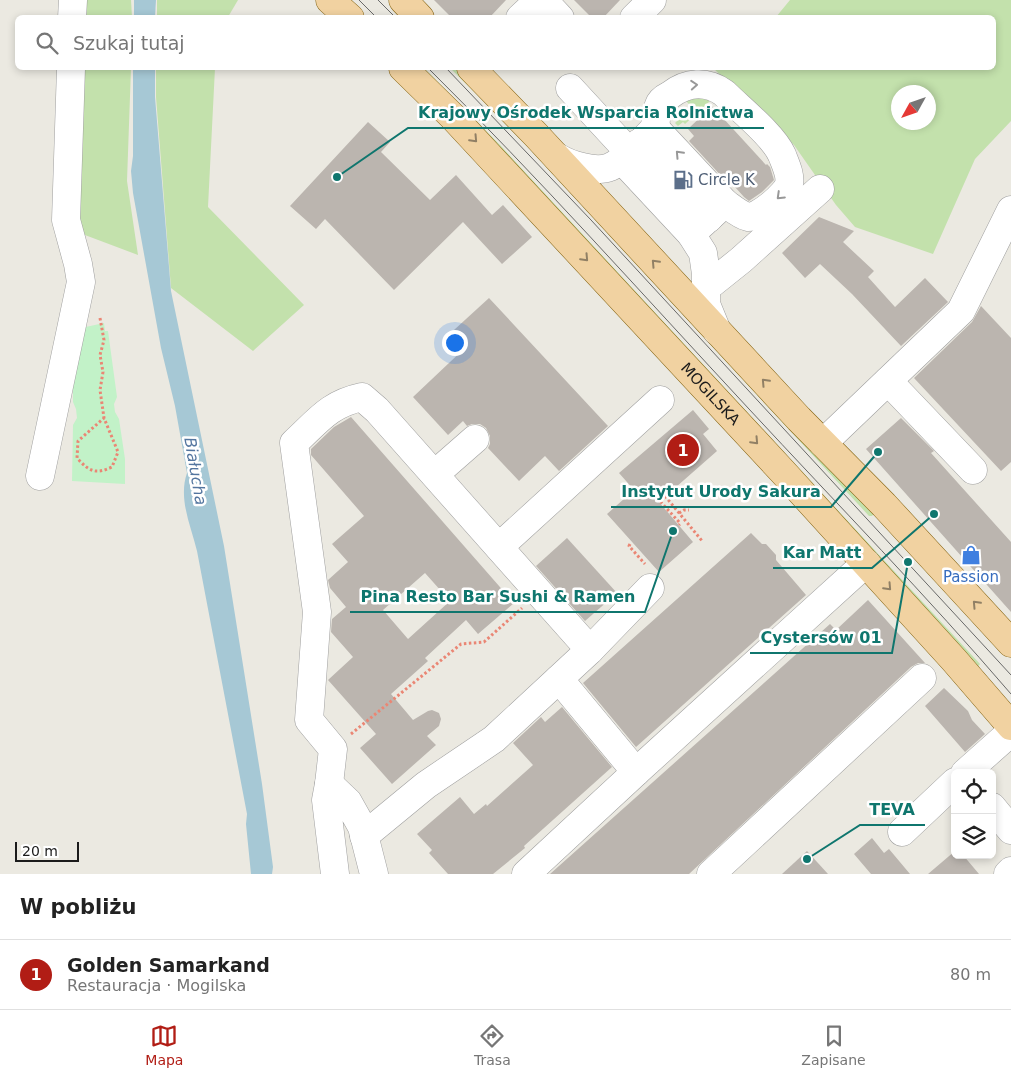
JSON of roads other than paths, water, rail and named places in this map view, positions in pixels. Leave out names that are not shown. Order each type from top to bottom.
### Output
[{"type":"main road","points":[[330,0],[347,15]]},
{"type":"main road","points":[[403,0],[417,15]]},
{"type":"main road","name":"MOGILSKA","points":[[405,70],[501,168],[866,563],[960,666],[1011,726]]},
{"type":"main road","points":[[473,70],[557,157],[717,331],[884,505],[1011,643]]},
{"type":"lane","points":[[72,15],[73,0]]},
{"type":"lane","points":[[523,15],[539,0]]},
{"type":"lane","points":[[543,0],[557,15]]},
{"type":"lane","points":[[637,15],[652,0]]},
{"type":"lane","points":[[40,476],[80,289],[78,264],[66,220],[71,70]]},
{"type":"lane","points":[[557,157],[576,165],[610,168],[636,146],[659,105],[667,96],[685,86],[701,84],[716,87],[724,92],[772,141],[781,153],[789,180],[787,189],[763,212],[752,217],[743,214],[708,218]]},
{"type":"lane","points":[[570,88],[636,146],[708,218]]},
{"type":"lane","points":[[636,146],[708,218]]},
{"type":"lane","points":[[706,288],[741,260],[820,189]]},
{"type":"lane","points":[[823,443],[961,311],[1011,210]]},
{"type":"lane","points":[[708,218],[703,253],[706,274],[706,304],[717,331]]},
{"type":"lane","points":[[888,381],[958,464]]},
{"type":"lane","points":[[335,874],[326,800],[333,749],[310,720],[317,612],[294,443],[329,410],[346,400],[362,397],[377,410],[590,650]]},
{"type":"lane","points":[[499,547],[660,400]]},
{"type":"lane","points":[[435,474],[476,439]]},
{"type":"lane","points":[[526,874],[866,563]]},
{"type":"lane","points":[[364,836],[426,785],[494,739],[590,650],[648,578]]},
{"type":"lane","points":[[711,874],[922,678]]},
{"type":"lane","points":[[559,679],[636,772]]},
{"type":"lane","points":[[969,769],[1011,732]]},
{"type":"lane","points":[[329,784],[348,802],[362,828],[374,874]]},
{"type":"lane","points":[[902,832],[951,786]]},
{"type":"lane","points":[[996,813],[1011,830]]},
{"type":"lane","points":[[1008,874],[1011,871]]},
{"type":"water","points":[[134,0],[156,0],[155,15],[134,15]]},
{"type":"water","name":"Białucha","points":[[133,70],[155,70],[155,97],[171,291],[224,546],[262,784],[273,867],[272,874],[251,874],[246,824],[247,814],[197,551],[185,503],[184,493],[187,473],[175,406],[161,348],[133,193],[131,171],[133,156]]},
{"type":"tram line","points":[[359,0],[374,15]]},
{"type":"tram line","points":[[378,0],[393,15]]},
{"type":"tram line","points":[[430,70],[590,237],[914,586],[1011,694]]},
{"type":"tram line","points":[[448,70],[591,220],[1011,675]]},
{"type":"place","name":"Krajowy Ośrodek Wsparcia Rolnictwa","points":[[337,177]]},
{"type":"place","name":"Circle K","points":[[683,180]]},
{"type":"place","name":"Golden Samarkand","points":[[683,450]]},
{"type":"place","name":"Instytut Urody Sakura","points":[[878,452]]},
{"type":"place","name":"Kar Matt","points":[[934,514]]},
{"type":"place","name":"Pina Resto Bar Sushi & Ramen","points":[[673,531]]},
{"type":"place","name":"Passion","points":[[971,555]]},
{"type":"place","name":"Cystersów 01","points":[[908,562]]},
{"type":"place","name":"TEVA","points":[[807,859]]}]
